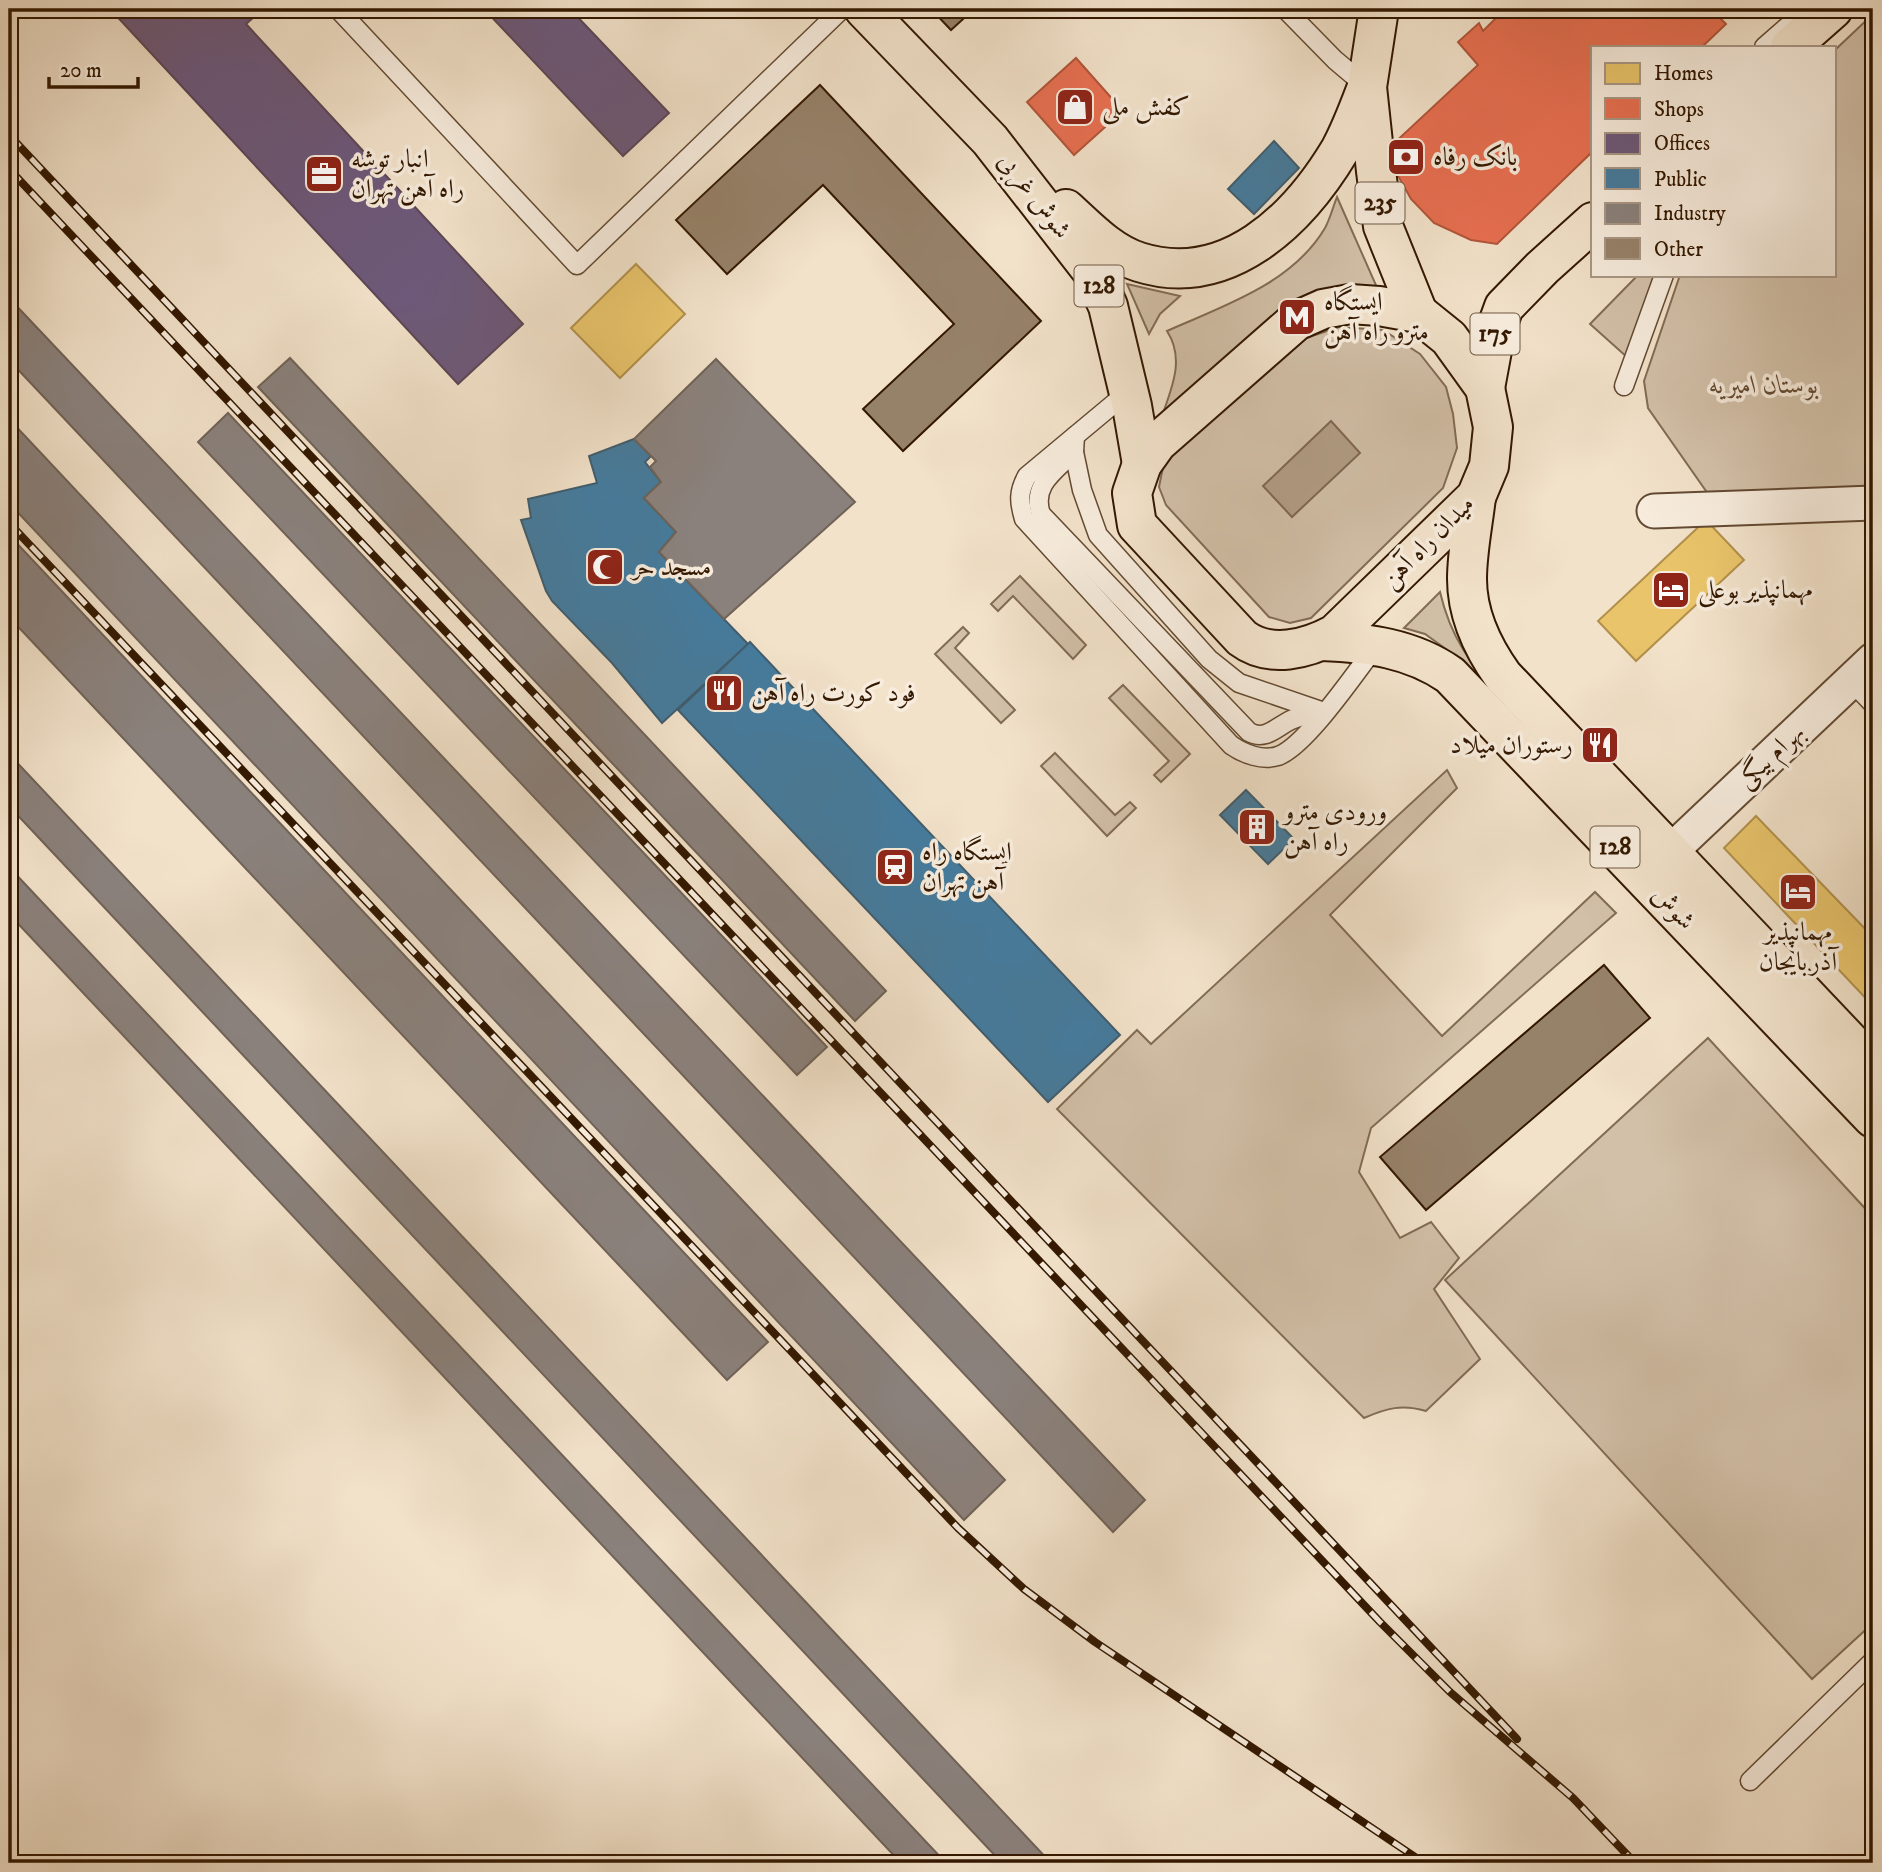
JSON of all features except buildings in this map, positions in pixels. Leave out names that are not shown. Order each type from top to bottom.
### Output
[{"type":"main road","name":"شوش غربی","points":[[864,9],[990,139],[1092,271],[1108,306],[1129,391],[1142,464]]},
{"type":"main road","name":"235","points":[[1379,9],[1367,87],[1383,226],[1418,313]]},
{"type":"main road","points":[[1791,46],[1815,12]]},
{"type":"main road","points":[[990,139],[1100,241],[1138,262],[1181,269],[1240,254],[1266,238],[1287,220],[1341,148],[1367,87]]},
{"type":"main road","name":"175","points":[[1485,388],[1496,329],[1504,307],[1591,224]]},
{"type":"main road","name":"میدان راه آهن","points":[[1350,304],[1418,313],[1449,338],[1485,388],[1493,428],[1489,466],[1476,497],[1335,634],[1322,641],[1288,650],[1250,644],[1137,525],[1132,494],[1142,464],[1157,443],[1296,321],[1323,309],[1350,304]]},
{"type":"main road","name":"شوش","points":[[1476,497],[1467,580],[1476,629],[1487,653],[1503,676],[1873,1066]]},
{"type":"main road","name":"شوش","points":[[1322,641],[1376,646],[1430,661],[1450,675],[1873,1118]]},
{"type":"street","points":[[1654,511],[1873,503]]},
{"type":"street","name":"بهرام بیگی","points":[[1669,853],[1866,682]]},
{"type":"lane","points":[[338,9],[577,265],[842,9]]},
{"type":"lane","points":[[1284,9],[1335,61],[1367,87]]},
{"type":"lane","points":[[1766,46],[1815,12]]},
{"type":"lane","points":[[1624,386],[1664,276]]},
{"type":"lane","points":[[1129,391],[1074,444],[1027,476],[1018,499],[1024,519],[1231,746],[1243,754],[1278,756],[1314,727],[1376,646]]},
{"type":"lane","points":[[1074,444],[1082,490],[1098,535],[1209,659],[1239,683],[1325,712]]},
{"type":"lane","points":[[1750,1782],[1873,1661]]},
{"type":"green space","name":"بوستان امیریه","points":[[1873,14],[1873,498],[1713,501],[1648,408],[1644,381],[1680,276],[1836,276],[1836,49]]},
{"type":"green space","points":[[1337,197],[1379,292],[1162,416],[1173,384],[1176,363],[1167,331],[1233,302],[1275,279],[1311,247],[1325,228]]},
{"type":"green space","points":[[1637,276],[1654,276],[1628,358],[1590,324]]},
{"type":"green space","points":[[1127,284],[1180,296],[1160,314],[1149,334]]},
{"type":"green space","points":[[1339,327],[1383,330],[1420,354],[1446,387],[1457,448],[1443,488],[1311,618],[1290,623],[1269,617],[1166,505],[1159,487],[1164,462],[1288,344]]},
{"type":"green space","points":[[1020,576],[1086,645],[1073,659],[1013,596],[998,611],[991,604]]},
{"type":"green space","points":[[1440,592],[1456,637],[1501,698],[1450,652],[1425,634],[1404,628]]},
{"type":"green space","points":[[963,627],[969,633],[955,648],[1015,710],[1001,723],[935,654]]},
{"type":"green space","points":[[1123,685],[1190,754],[1161,782],[1154,775],[1169,761],[1109,698]]},
{"type":"green space","points":[[1055,753],[1115,815],[1130,802],[1136,808],[1107,836],[1041,766]]},
{"type":"green space","points":[[1447,770],[1457,788],[1330,915],[1442,1036],[1595,892],[1616,913],[1371,1128],[1359,1172],[1400,1238],[1431,1222],[1459,1258],[1434,1289],[1480,1359],[1426,1411],[1395,1408],[1364,1418],[1057,1109],[1137,1030],[1151,1044]]},
{"type":"green space","points":[[1708,1038],[1873,1217],[1873,1623],[1812,1679],[1445,1280]]},
{"type":"shaded area","points":[[1331,421],[1360,453],[1292,517],[1263,486]]},
{"type":"railway","points":[[9,135],[1517,1739]]},
{"type":"railway","points":[[9,169],[1380,1622],[1450,1692],[1573,1798],[1635,1863]]},
{"type":"railway","points":[[9,523],[958,1528],[1024,1589],[1095,1642],[1424,1863]]},
{"type":"place","name":"کفش ملی","points":[[1075,107]]},
{"type":"place","name":"بانک رفاه","points":[[1406,157]]},
{"type":"place","name":"انبار توشه راه آهن تهران","points":[[324,174]]},
{"type":"place","name":"ایستگاه مترو راه آهن","points":[[1297,317]]},
{"type":"place","name":"مسجد حر","points":[[605,567]]},
{"type":"place","name":"مهمانپذیر بوعلی","points":[[1671,590]]},
{"type":"place","name":"فود کورت راه آهن","points":[[724,693]]},
{"type":"place","name":"رستوران میلاد","points":[[1600,745]]},
{"type":"place","name":"ورودی مترو راه آهن","points":[[1257,827]]},
{"type":"place","name":"ایستگاه راه آهن تهران","points":[[895,867]]},
{"type":"place","name":"مهمانپذیر آذربایجان","points":[[1798,892]]}]
